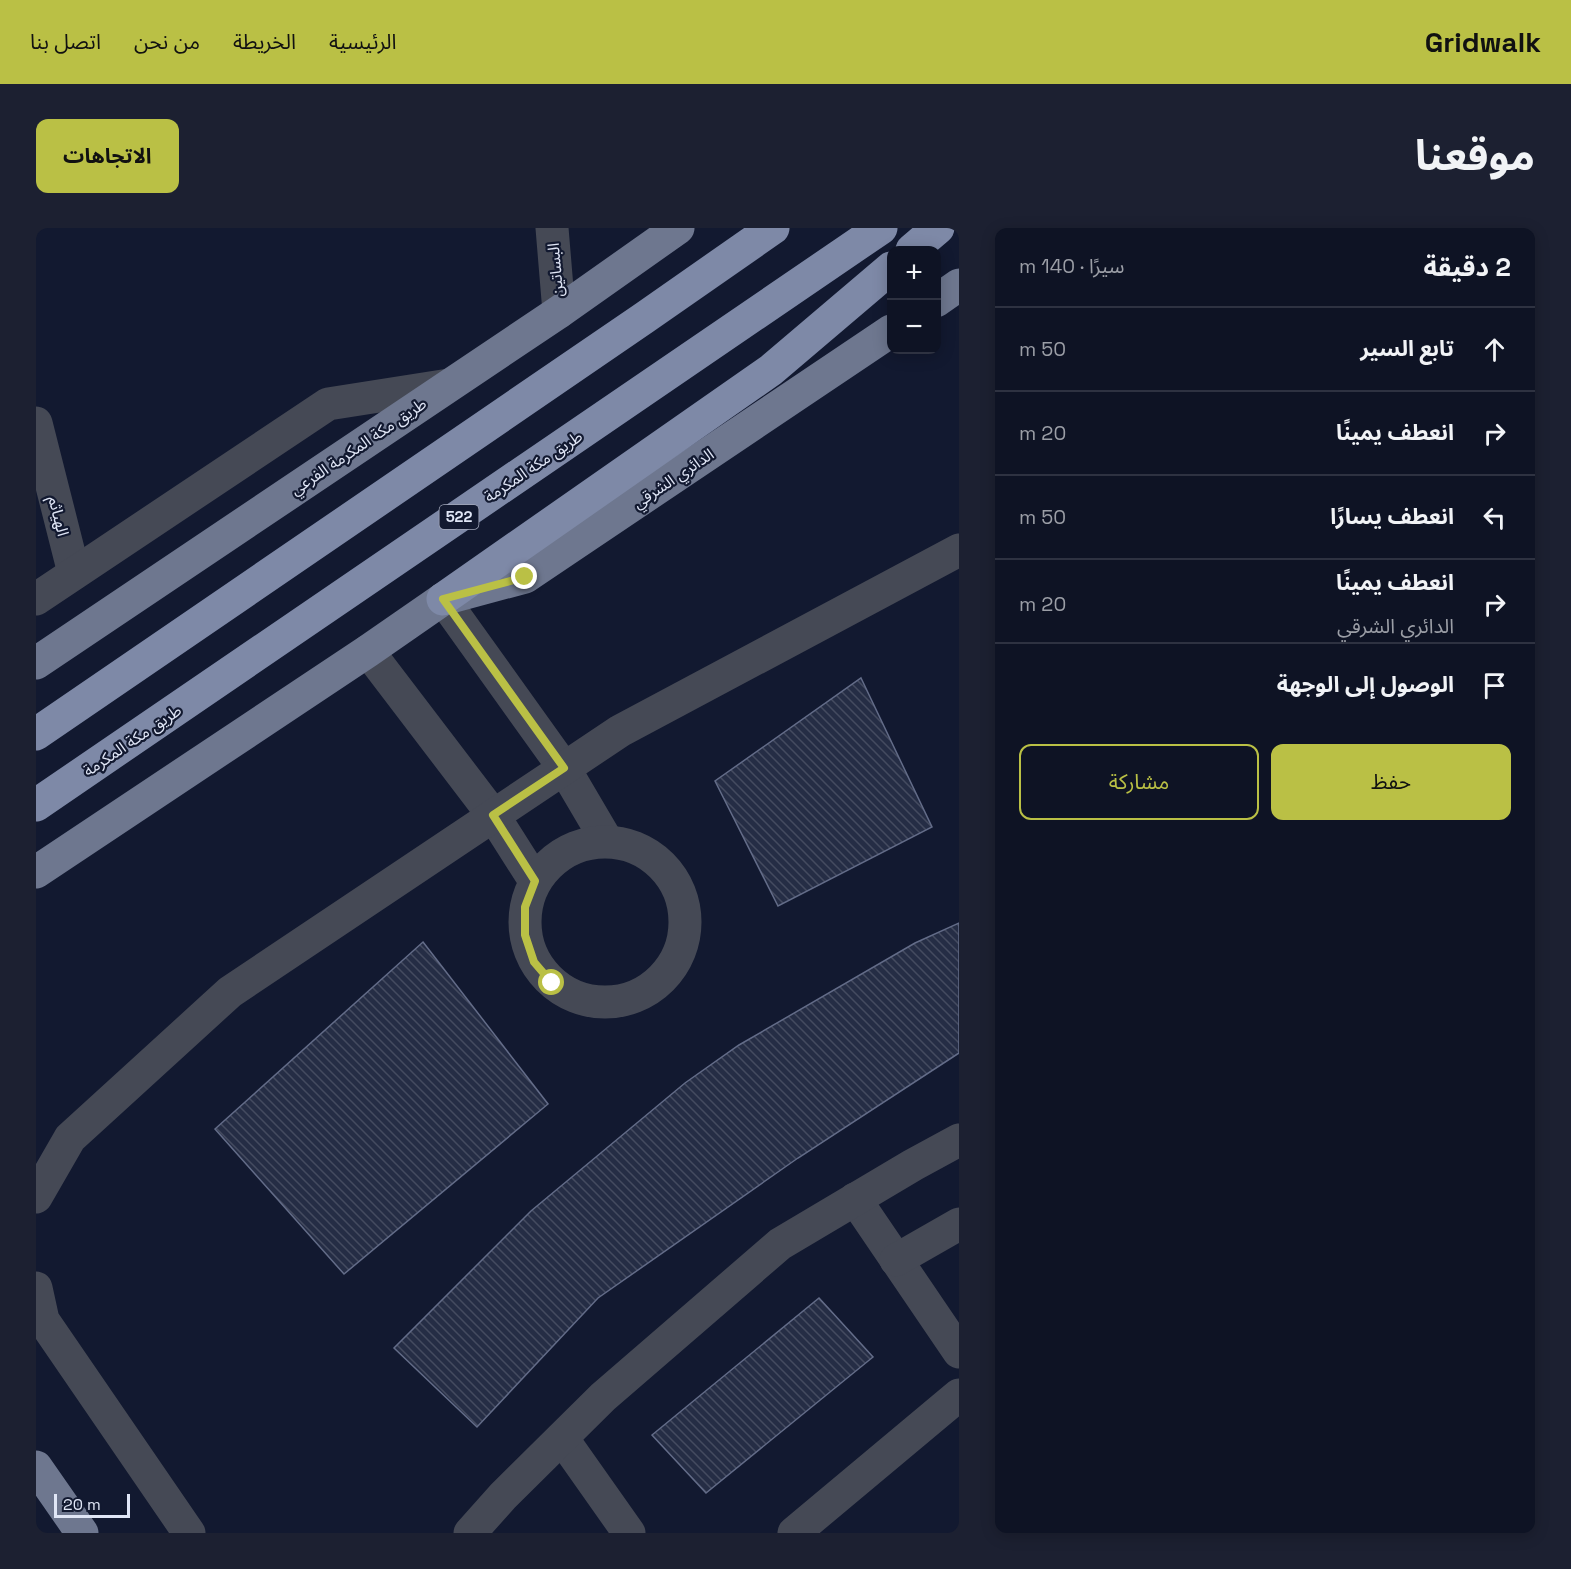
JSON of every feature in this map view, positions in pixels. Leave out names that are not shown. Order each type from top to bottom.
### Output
[{"type":"highway","points":[[36,734],[773,228]]},
{"type":"highway","name":"طريق مكة المكرمة","points":[[36,805],[881,228]]},
{"type":"highway","points":[[917,246],[938,228]]},
{"type":"highway","points":[[443,599],[771,370],[887,271]]},
{"type":"main road","name":"طريق مكة المكرمة الفرعي","points":[[36,663],[558,312],[675,229]]},
{"type":"main road","points":[[941,297],[959,285]]},
{"type":"main road","name":"الدائري الشرقي","points":[[443,599],[525,577],[887,334]]},
{"type":"main road","points":[[36,872],[443,599]]},
{"type":"main road","points":[[36,1467],[82,1533]]},
{"type":"street","name":"البساتين","points":[[552,228],[558,312]]},
{"type":"street","points":[[36,599],[328,404],[449,385]]},
{"type":"street","name":"الهياثم","points":[[36,423],[74,573]]},
{"type":"street","points":[[36,1197],[70,1138],[230,992],[620,731],[959,550]]},
{"type":"street","points":[[443,599],[564,768],[607,841]]},
{"type":"street","points":[[368,651],[493,815],[535,881]]},
{"type":"street","points":[[607,841],[635,847],[659,861],[676,883],[686,909],[685,938],[675,964],[656,985],[632,999],[604,1003],[576,998],[552,983],[534,962],[525,935],[525,907],[535,881],[548,864],[566,852],[586,844],[607,841]]},
{"type":"street","points":[[470,1533],[503,1496],[603,1397],[780,1244],[959,1140]]},
{"type":"street","points":[[855,1199],[959,1352]]},
{"type":"street","points":[[896,1260],[959,1224]]},
{"type":"street","points":[[36,1288],[43,1320],[189,1533]]},
{"type":"street","points":[[794,1533],[959,1395]]},
{"type":"street","points":[[562,1438],[629,1533]]},
{"type":"building","points":[[861,678],[932,827],[778,906],[715,781]]},
{"type":"building","points":[[959,923],[959,1053],[798,1158],[598,1298],[477,1427],[394,1348],[531,1211],[685,1083],[739,1045],[915,943]]},
{"type":"building","points":[[423,942],[548,1104],[344,1274],[215,1129]]},
{"type":"building","points":[[819,1298],[873,1357],[706,1493],[652,1435]]},
{"type":"route","points":[[525,577],[443,599],[564,768],[493,815],[535,881],[525,907],[525,935],[534,962],[552,983]]}]
